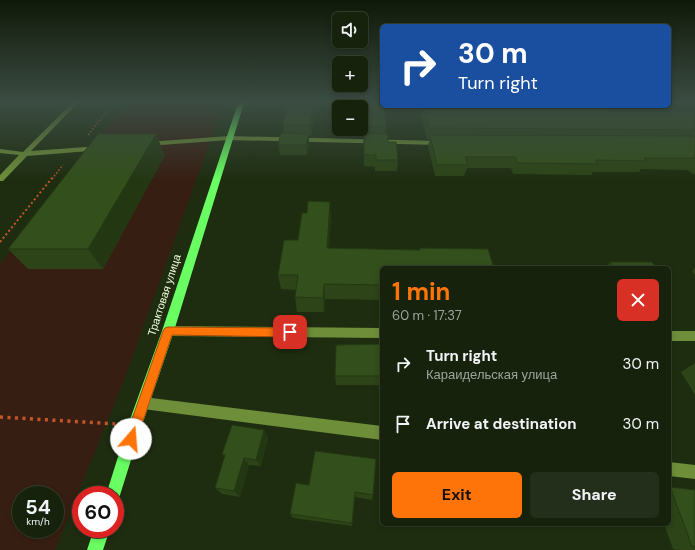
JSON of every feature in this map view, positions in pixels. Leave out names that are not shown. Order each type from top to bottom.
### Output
[{"type":"main road","name":"Трактовая улица","points":[[116,486],[135,424],[168,331],[232,129]]},
{"type":"main road","points":[[95,550],[99,538]]},
{"type":"street","points":[[0,179],[50,129]]},
{"type":"street","points":[[137,145],[229,138],[448,143]]},
{"type":"street","points":[[0,151],[25,154],[106,147]]},
{"type":"street","points":[[168,331],[380,333]]},
{"type":"street","points":[[671,336],[695,336]]},
{"type":"street","points":[[143,403],[380,433]]},
{"type":"street","points":[[671,469],[695,472]]},
{"type":"path","points":[[0,242],[93,129]]},
{"type":"path","points":[[0,417],[135,424]]},
{"type":"shaded area","points":[[106,129],[215,129],[123,383],[81,486],[72,486],[72,508],[64,528],[64,486],[12,486],[12,538],[60,538],[55,550],[0,550],[0,264]]},
{"type":"building","points":[[518,129],[695,129],[695,130]]},
{"type":"building","points":[[281,133],[309,134],[306,145],[278,145]]},
{"type":"building","points":[[368,133],[387,134],[388,142],[396,142],[398,160],[376,160],[376,155],[364,155],[364,136],[368,136]]},
{"type":"building","points":[[98,134],[156,134],[88,249],[8,249]]},
{"type":"building","points":[[430,135],[695,136],[695,158],[644,158],[646,161],[595,160],[598,164],[518,163],[515,157],[465,157],[468,165],[437,165]]},
{"type":"building","points":[[308,201],[330,202],[327,248],[420,250],[420,248],[488,249],[493,266],[380,266],[380,285],[324,284],[323,298],[295,297],[298,275],[278,275],[284,240],[298,240],[302,213],[307,213]]},
{"type":"building","points":[[610,262],[652,262],[655,266],[612,266]]},
{"type":"building","points":[[380,344],[380,376],[335,376],[336,345]]},
{"type":"building","points":[[232,425],[264,430],[256,460],[244,458],[234,491],[215,488],[225,455],[222,454]]},
{"type":"building","points":[[315,451],[376,459],[373,495],[355,492],[352,523],[290,514],[296,483],[309,485]]},
{"type":"building","points":[[671,487],[695,490],[695,547],[692,546]]},
{"type":"route","points":[[131,439],[168,331],[290,332]]}]
